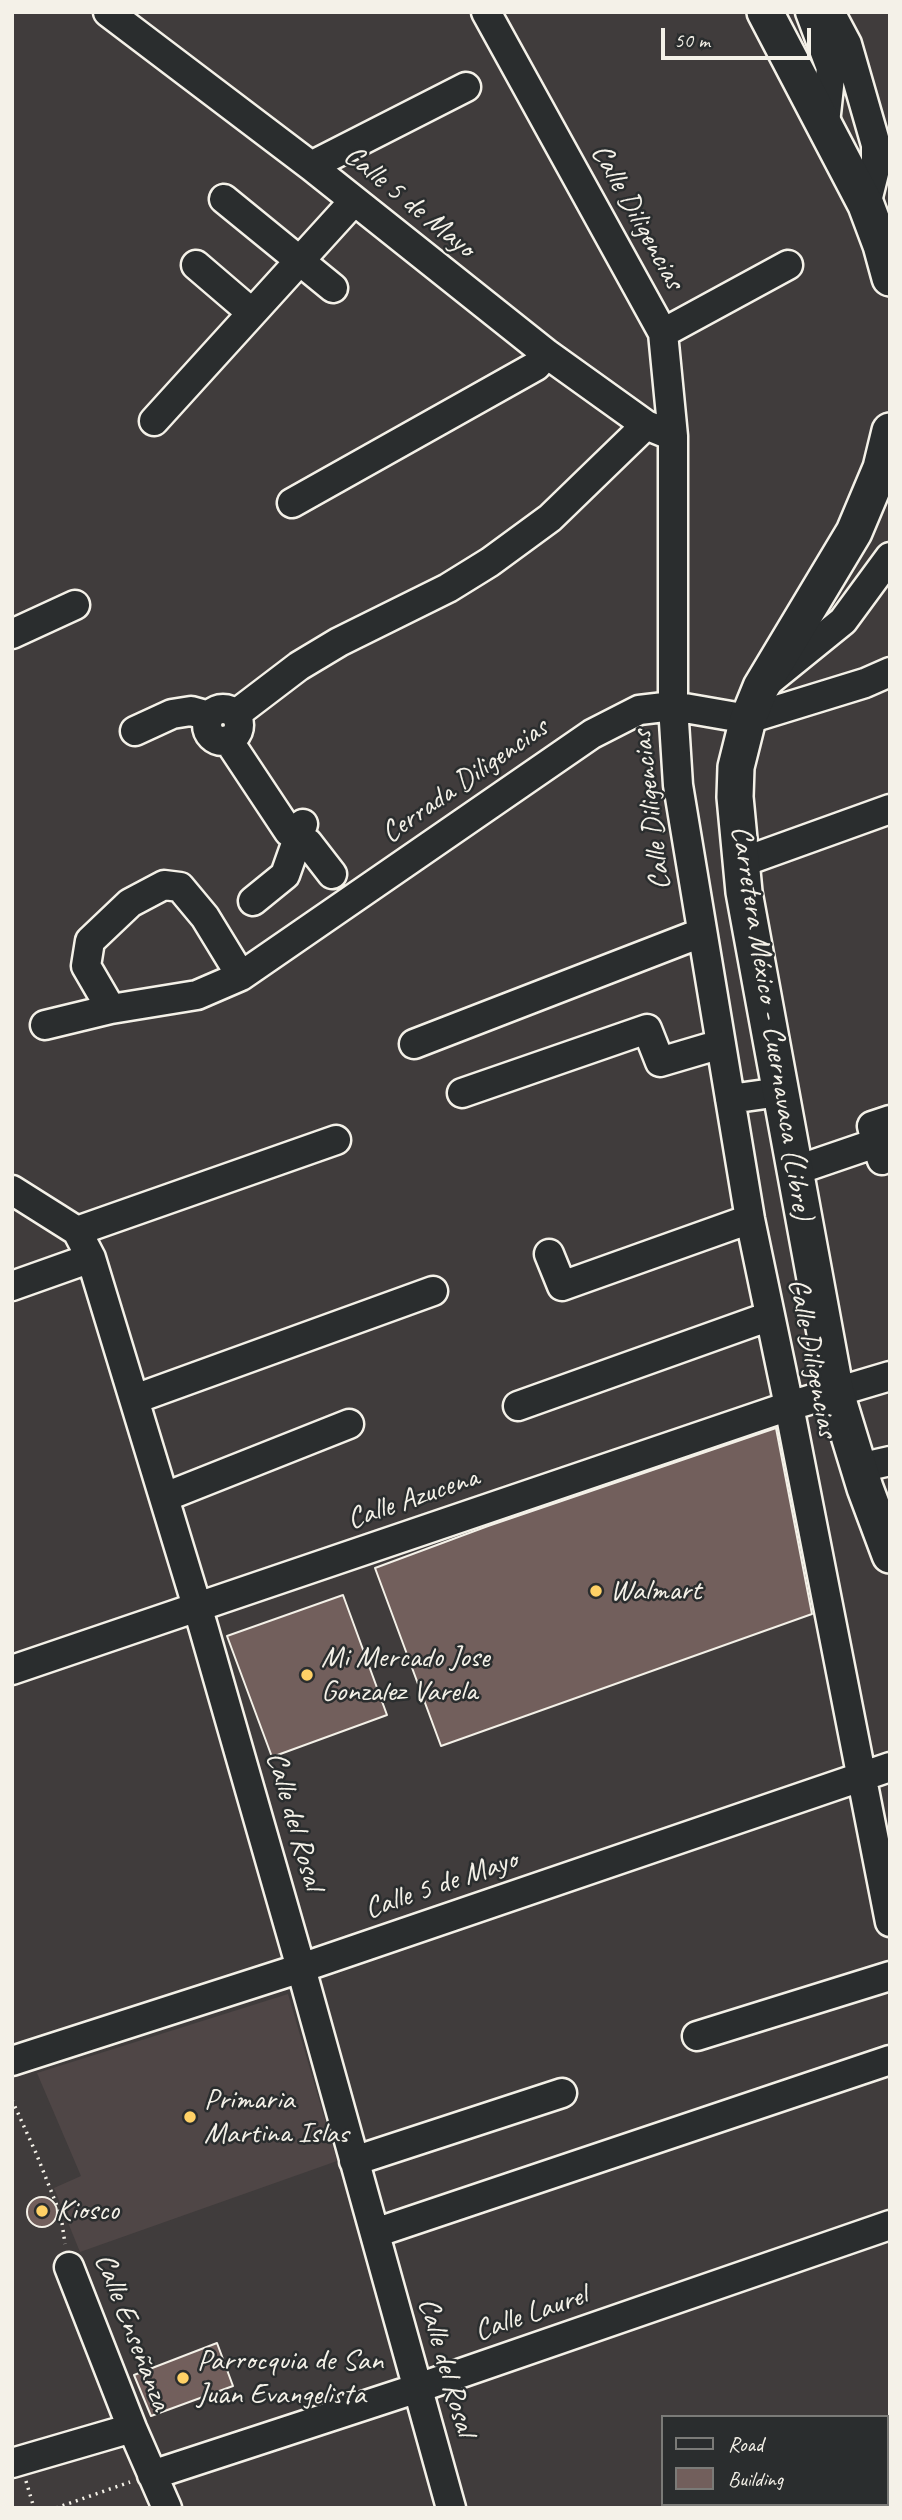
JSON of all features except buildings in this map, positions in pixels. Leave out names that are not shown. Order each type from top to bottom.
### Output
[{"type":"main road","points":[[765,12],[866,205],[890,278]]},
{"type":"main road","name":"Carretera México - Cuernavaca (Libre)","points":[[890,431],[881,468],[854,531],[755,703],[736,767],[735,797],[740,863],[836,1392],[874,1464],[890,1555]]},
{"type":"street","name":"Calle 5 de Mayo","points":[[108,12],[311,166],[547,354],[646,425],[673,436]]},
{"type":"street","name":"Calle Diligencias","points":[[486,12],[663,333],[673,436],[673,706],[678,785],[750,1219],[890,1922]]},
{"type":"street","points":[[810,12],[831,68],[825,123]]},
{"type":"street","points":[[830,12],[847,44],[876,145],[876,165],[866,205]]},
{"type":"street","points":[[311,166],[466,87]]},
{"type":"street","points":[[224,199],[333,288]]},
{"type":"street","points":[[154,421],[354,201]]},
{"type":"street","points":[[196,265],[252,313]]},
{"type":"street","points":[[663,333],[788,265]]},
{"type":"street","points":[[292,503],[536,366],[547,354]]},
{"type":"street","points":[[228,726],[299,666],[318,654],[448,588],[491,562],[550,518],[646,425]]},
{"type":"street","points":[[755,703],[837,627],[890,557]]},
{"type":"street","points":[[12,634],[75,604]]},
{"type":"street","points":[[755,703],[865,682],[890,672]]},
{"type":"street","name":"Cerrada Diligencias","points":[[45,1025],[110,1009],[197,995],[241,976],[592,734],[639,710],[755,703]]},
{"type":"street","points":[[135,731],[172,714],[191,711],[228,726],[332,874]]},
{"type":"street","points":[[740,863],[890,809]]},
{"type":"street","points":[[253,901],[285,875],[303,835]]},
{"type":"street","points":[[110,1009],[86,966],[90,942],[130,903],[164,885],[180,887],[205,917],[241,976]]},
{"type":"street","points":[[414,1044],[701,933]]},
{"type":"street","points":[[461,1093],[647,1028],[660,1062],[721,1044]]},
{"type":"street","points":[[730,1099],[780,1092]]},
{"type":"street","points":[[12,1191],[77,1231],[336,1140]]},
{"type":"street","points":[[794,1171],[885,1140]]},
{"type":"street","points":[[549,1254],[562,1286],[750,1219]]},
{"type":"street","name":"Calle del Rosal","points":[[77,1231],[91,1258],[198,1608],[451,2508]]},
{"type":"street","points":[[12,1286],[91,1258]]},
{"type":"street","points":[[135,1399],[433,1291]]},
{"type":"street","points":[[518,1406],[770,1315]]},
{"type":"street","name":"Calle Azucena","points":[[12,1670],[789,1406],[890,1377]]},
{"type":"street","points":[[165,1497],[349,1424]]},
{"type":"street","name":"Calle 5 de Mayo","points":[[12,2061],[301,1968],[890,1767]]},
{"type":"street","points":[[697,2036],[890,1976]]},
{"type":"street","points":[[375,2233],[890,2060]]},
{"type":"street","points":[[354,2161],[562,2093]]},
{"type":"street","name":"Calle Laurel","points":[[152,2475],[418,2388],[890,2225]]},
{"type":"street","name":"Calle Enseñanza","points":[[69,2267],[132,2428],[167,2508]]},
{"type":"street","points":[[18,2468],[132,2428]]},
{"type":"path","name":"Calle Enseñanza","points":[[12,2100],[37,2153],[61,2216],[69,2267]]},
{"type":"path","points":[[18,2468],[34,2508]]},
{"type":"path","points":[[56,2508],[152,2475]]},
{"type":"shaded area","name":"Primaria Martina Islas","points":[[288,1994],[337,2161],[80,2252],[54,2188],[81,2176],[37,2073]]},
{"type":"place","name":"Walmart","points":[[596,1591]]},
{"type":"place","name":"Mi Mercado Jose Gonzalez Varela","points":[[307,1675]]},
{"type":"place","name":"Primaria Martina Islas","points":[[190,2117]]},
{"type":"place","name":"Kiosco","points":[[42,2211]]},
{"type":"place","name":"Parrocquia de San Juan Evangelista","points":[[183,2378]]}]
